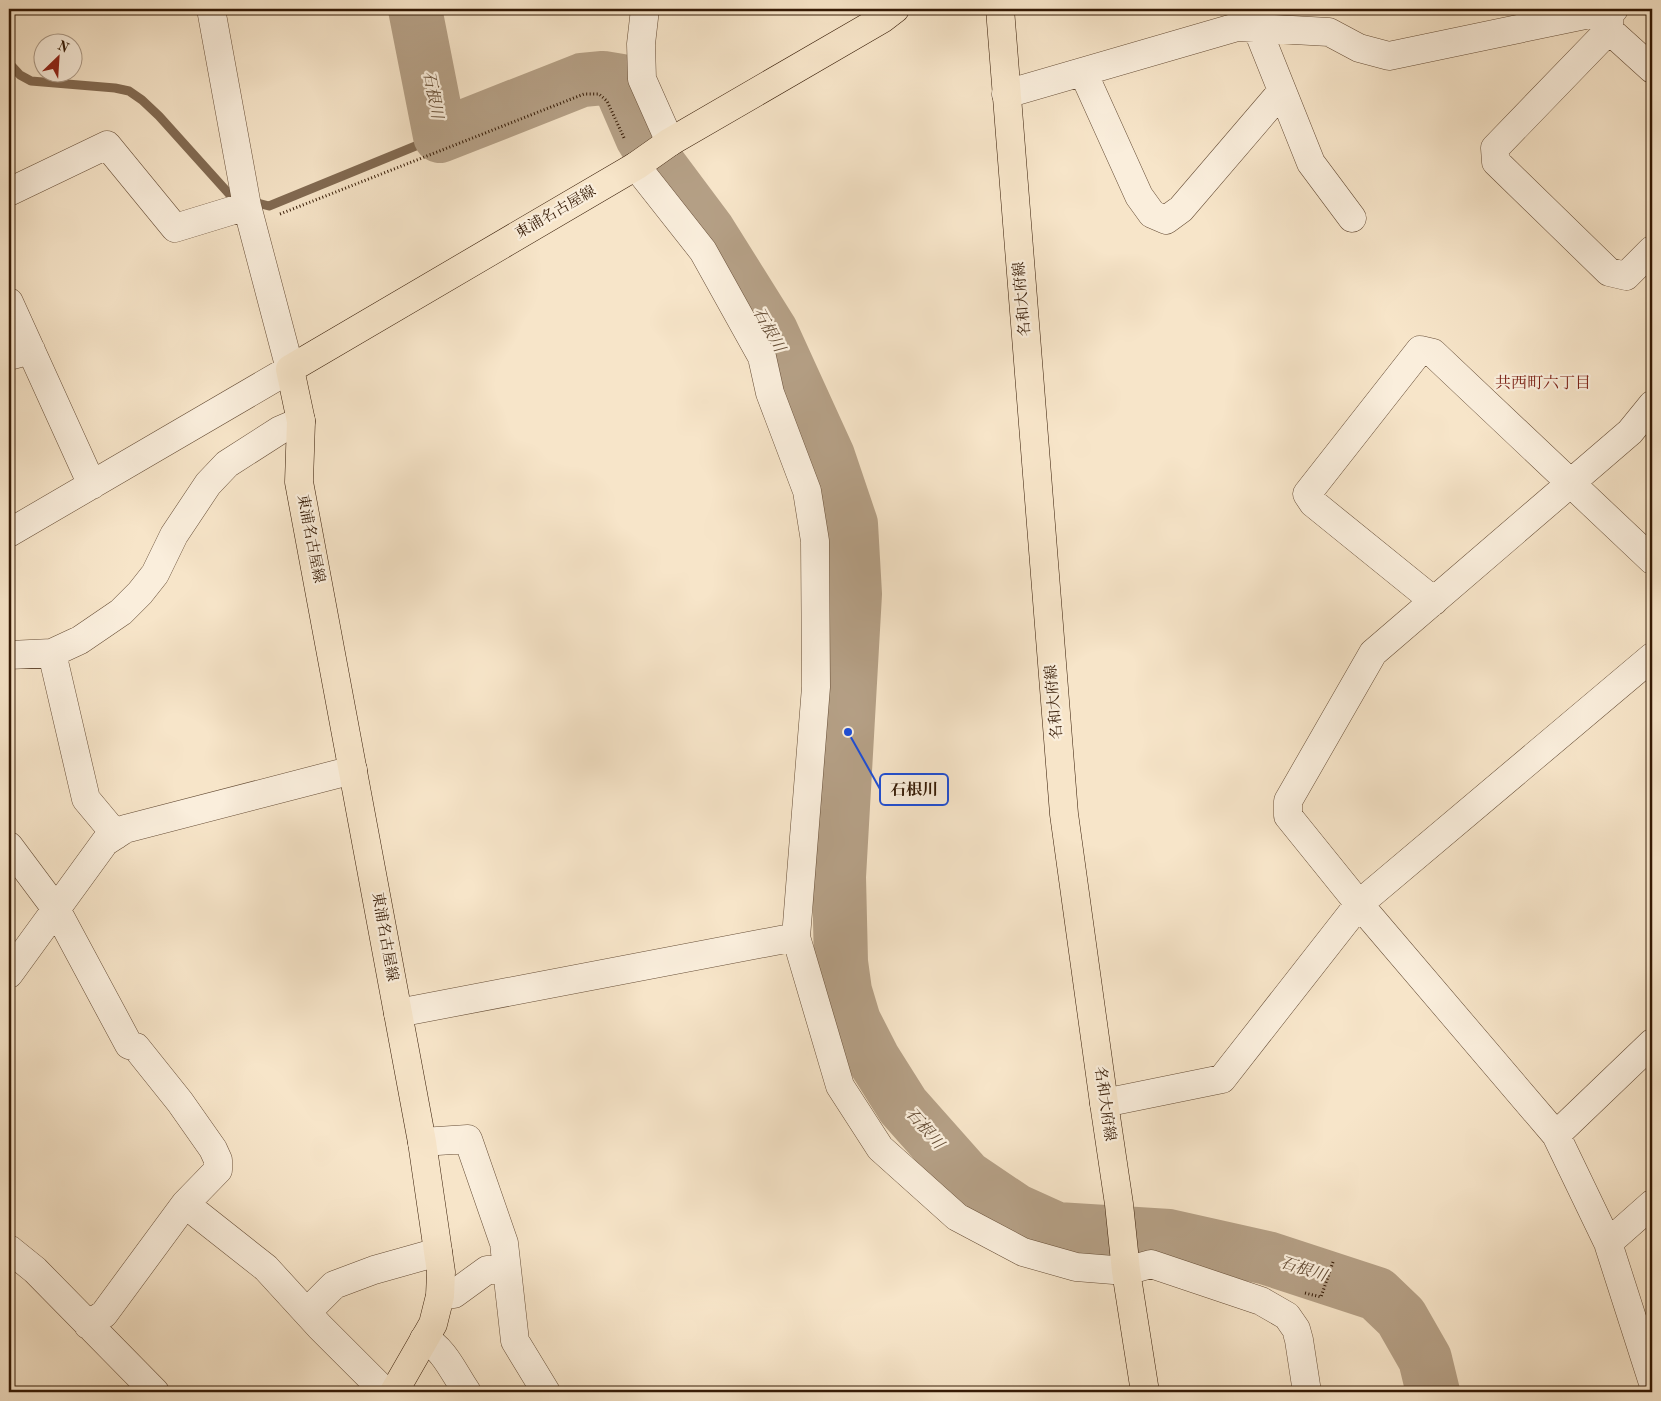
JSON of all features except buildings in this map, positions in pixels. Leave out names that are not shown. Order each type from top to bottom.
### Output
[{"type":"main road","name":"東浦名古屋線","points":[[394,1392],[433,1324],[440,1296],[441,1272],[422,1142],[299,482],[301,421],[290,369],[640,162],[670,142],[882,20],[895,9]]},
{"type":"main road","name":"名和大府線","points":[[1000,9],[1064,814],[1119,1204],[1124,1260],[1145,1392]]},
{"type":"street","points":[[9,533],[290,369],[250,216],[211,9]]},
{"type":"street","points":[[645,9],[641,44],[642,79],[670,142]]},
{"type":"street","points":[[1006,94],[1237,27],[1329,32],[1359,48],[1389,56],[1540,17],[1611,16]]},
{"type":"street","points":[[1611,16],[1652,69]]},
{"type":"street","points":[[1611,16],[1496,148],[1496,162],[1610,272],[1626,276],[1652,250]]},
{"type":"street","points":[[1257,28],[1311,163],[1352,218]]},
{"type":"street","points":[[1083,72],[1139,196],[1152,214],[1166,220],[1181,209],[1282,91]]},
{"type":"street","points":[[9,192],[107,145],[175,228],[250,216]]},
{"type":"street","points":[[640,162],[703,251],[762,357],[770,393],[807,492],[815,541],[816,687],[796,937],[840,1086],[880,1148],[957,1217],[1023,1252],[1076,1267],[1124,1260],[1151,1264],[1261,1301],[1287,1316],[1296,1329],[1299,1340],[1307,1392]]},
{"type":"street","points":[[9,302],[20,353],[92,485]]},
{"type":"street","points":[[1434,601],[1313,503],[1307,494],[1420,350],[1433,353],[1652,560]]},
{"type":"street","points":[[1651,1374],[1608,1243],[1556,1135],[1359,904],[1288,816],[1288,801],[1373,653],[1630,432],[1652,405]]},
{"type":"street","points":[[9,655],[52,654],[100,628],[121,612],[155,574],[174,535],[208,484],[227,464],[280,430],[301,421]]},
{"type":"street","points":[[52,654],[86,799],[116,835]]},
{"type":"street","points":[[1104,1103],[1222,1079],[1359,904],[1652,658]]},
{"type":"street","points":[[9,974],[105,842],[125,829],[353,770]]},
{"type":"street","points":[[9,846],[56,909],[128,1045],[136,1047],[180,1102],[213,1149],[218,1160],[218,1170],[213,1177],[185,1204],[104,1314],[88,1325]]},
{"type":"street","points":[[398,1013],[796,937]]},
{"type":"street","points":[[1556,1135],[1652,1043]]},
{"type":"street","points":[[422,1142],[468,1139],[504,1243],[515,1341],[546,1392]]},
{"type":"street","points":[[185,1204],[266,1268],[385,1392]]},
{"type":"street","points":[[1608,1243],[1652,1204]]},
{"type":"street","points":[[9,1249],[35,1270],[155,1392]]},
{"type":"street","points":[[307,1312],[334,1285],[374,1270],[438,1252]]},
{"type":"street","points":[[440,1296],[454,1294],[487,1270],[506,1269]]},
{"type":"street","points":[[424,1340],[431,1342],[441,1354],[467,1392]]},
{"type":"path","points":[[250,216],[584,94],[599,94],[607,101],[640,162]]},
{"type":"path","points":[[1302,1292],[1321,1297],[1334,1262]]},
{"type":"waterway","name":"石根川","points":[[415,9],[440,136],[582,80],[603,78],[621,81],[623,93],[642,137],[659,165],[709,232],[771,331],[828,456],[851,524],[855,594],[839,877],[841,962],[845,991],[854,1021],[874,1060],[903,1106],[966,1177],[1015,1210],[1057,1229],[1169,1236],[1267,1258],[1377,1294],[1401,1317],[1425,1359],[1433,1392]]},
{"type":"waterway","points":[[9,63],[20,75],[31,81],[115,88],[129,91],[159,116],[231,196],[269,206],[440,136]]},
{"type":"place","name":"石根川","points":[[848,732]]},
{"type":"district","name":"共西町六丁目","points":[[1543,384]]}]
